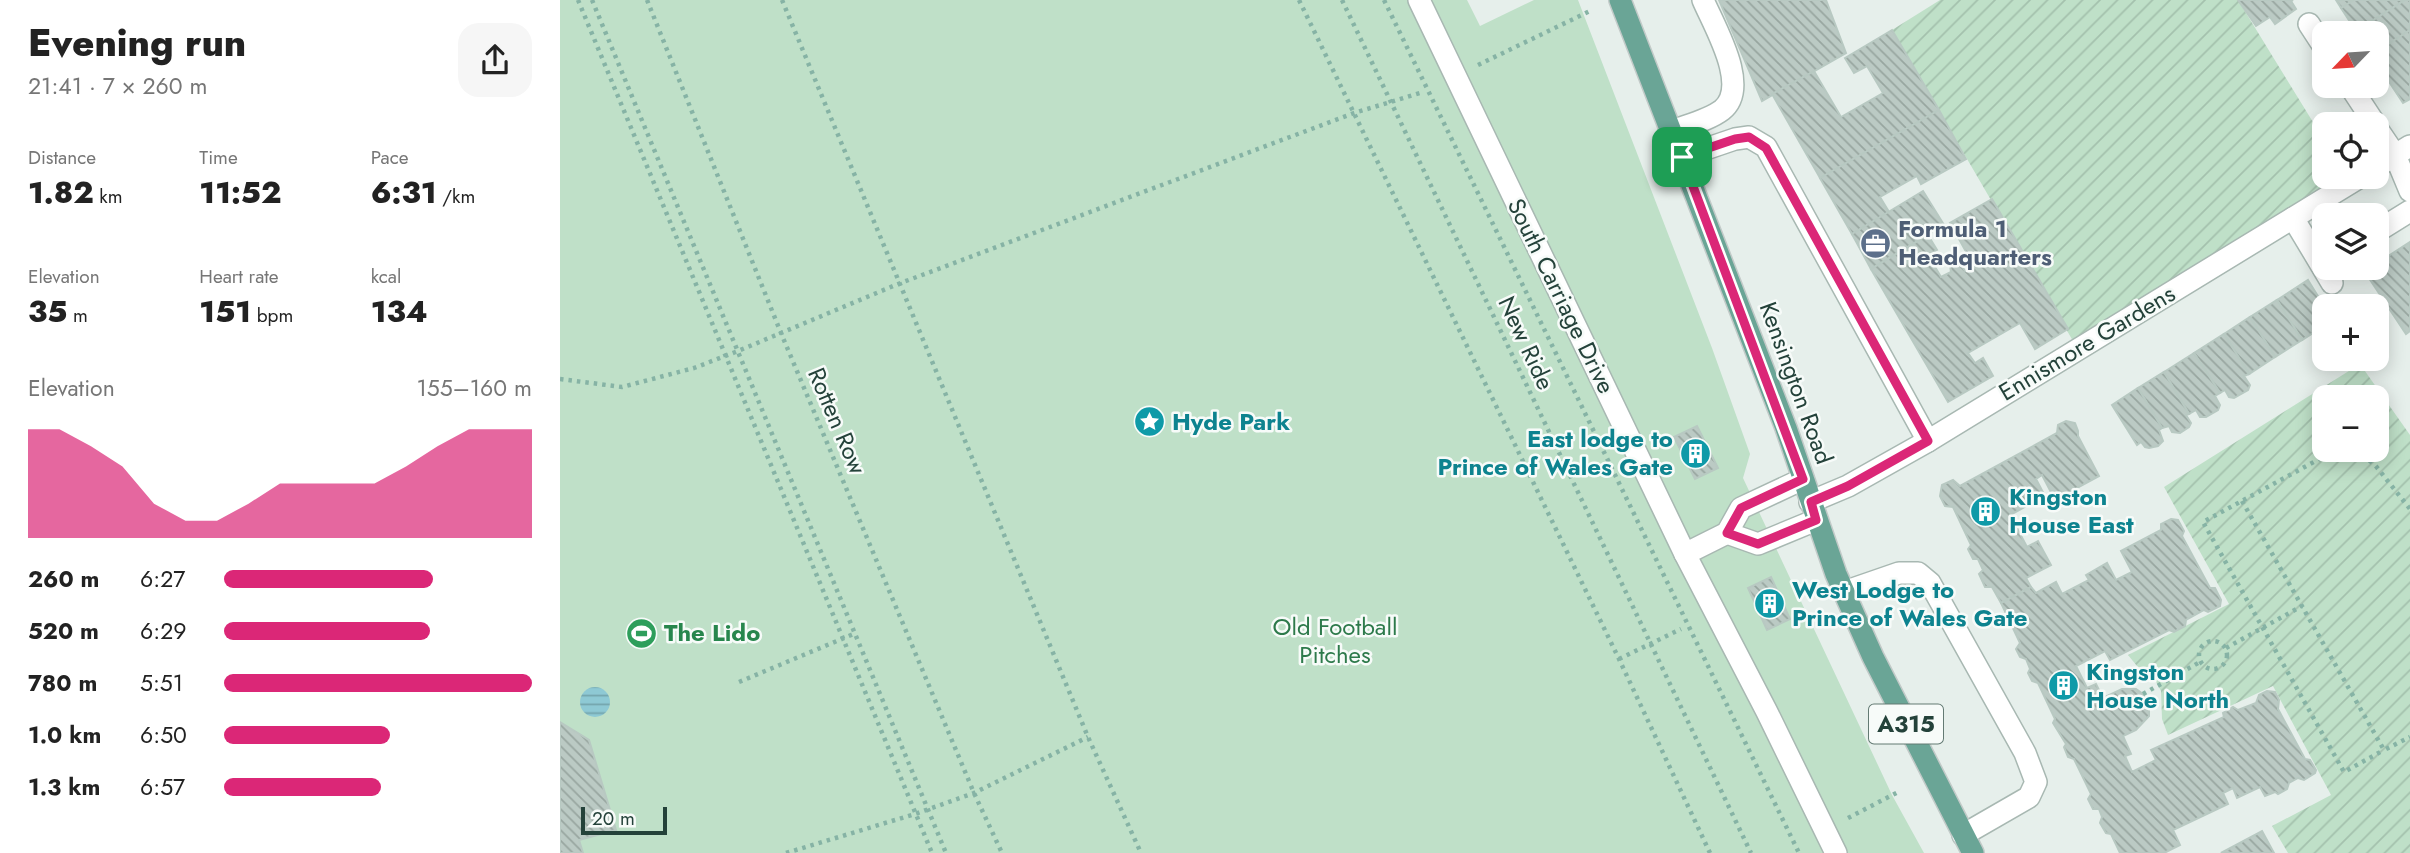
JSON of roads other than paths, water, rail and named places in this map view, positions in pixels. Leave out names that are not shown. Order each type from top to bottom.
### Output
[{"type":"main road","name":"Kensington Road","points":[[1620,0],[1682,157],[1844,592],[1872,657],[1968,844]]},
{"type":"street","name":"South Carriage Drive","points":[[1419,0],[1685,554],[1836,853]]},
{"type":"street","points":[[1672,131],[1723,109],[1734,92],[1728,58],[1703,0]]},
{"type":"street","points":[[2309,24],[2312,29]]},
{"type":"street","points":[[1682,157],[1749,137],[1766,148],[1928,441]]},
{"type":"street","points":[[2389,137],[2403,150],[2410,191]]},
{"type":"street","name":"Ennismore Gardens","points":[[1727,533],[1758,544],[1848,486],[1928,441],[2340,189]]},
{"type":"street","points":[[2389,224],[2410,211]]},
{"type":"street","points":[[2293,218],[2312,249]]},
{"type":"street","points":[[1685,554],[1727,533],[1741,508],[1803,479]]},
{"type":"street","points":[[1844,592],[1899,573],[1918,573],[1930,583],[2025,753],[2036,782],[2029,797],[1968,844]]},
{"type":"water","points":[[595,687],[606,691],[610,702],[606,713],[595,717],[584,713],[580,702],[584,691]]},
{"type":"place","name":"Formula 1 Headquarters","points":[[1875,243]]},
{"type":"place","name":"Hyde Park","points":[[1149,422]]},
{"type":"place","name":"East lodge to Prince of Wales Gate","points":[[1696,453]]},
{"type":"place","name":"Kingston House East","points":[[1986,511]]},
{"type":"place","name":"West Lodge to Prince of Wales Gate","points":[[1769,604]]},
{"type":"place","name":"The Lido","points":[[641,633]]},
{"type":"place","name":"Kingston House North","points":[[2063,686]]},
{"type":"park label","name":"Old Football Pitches","points":[[1335,641]]}]
